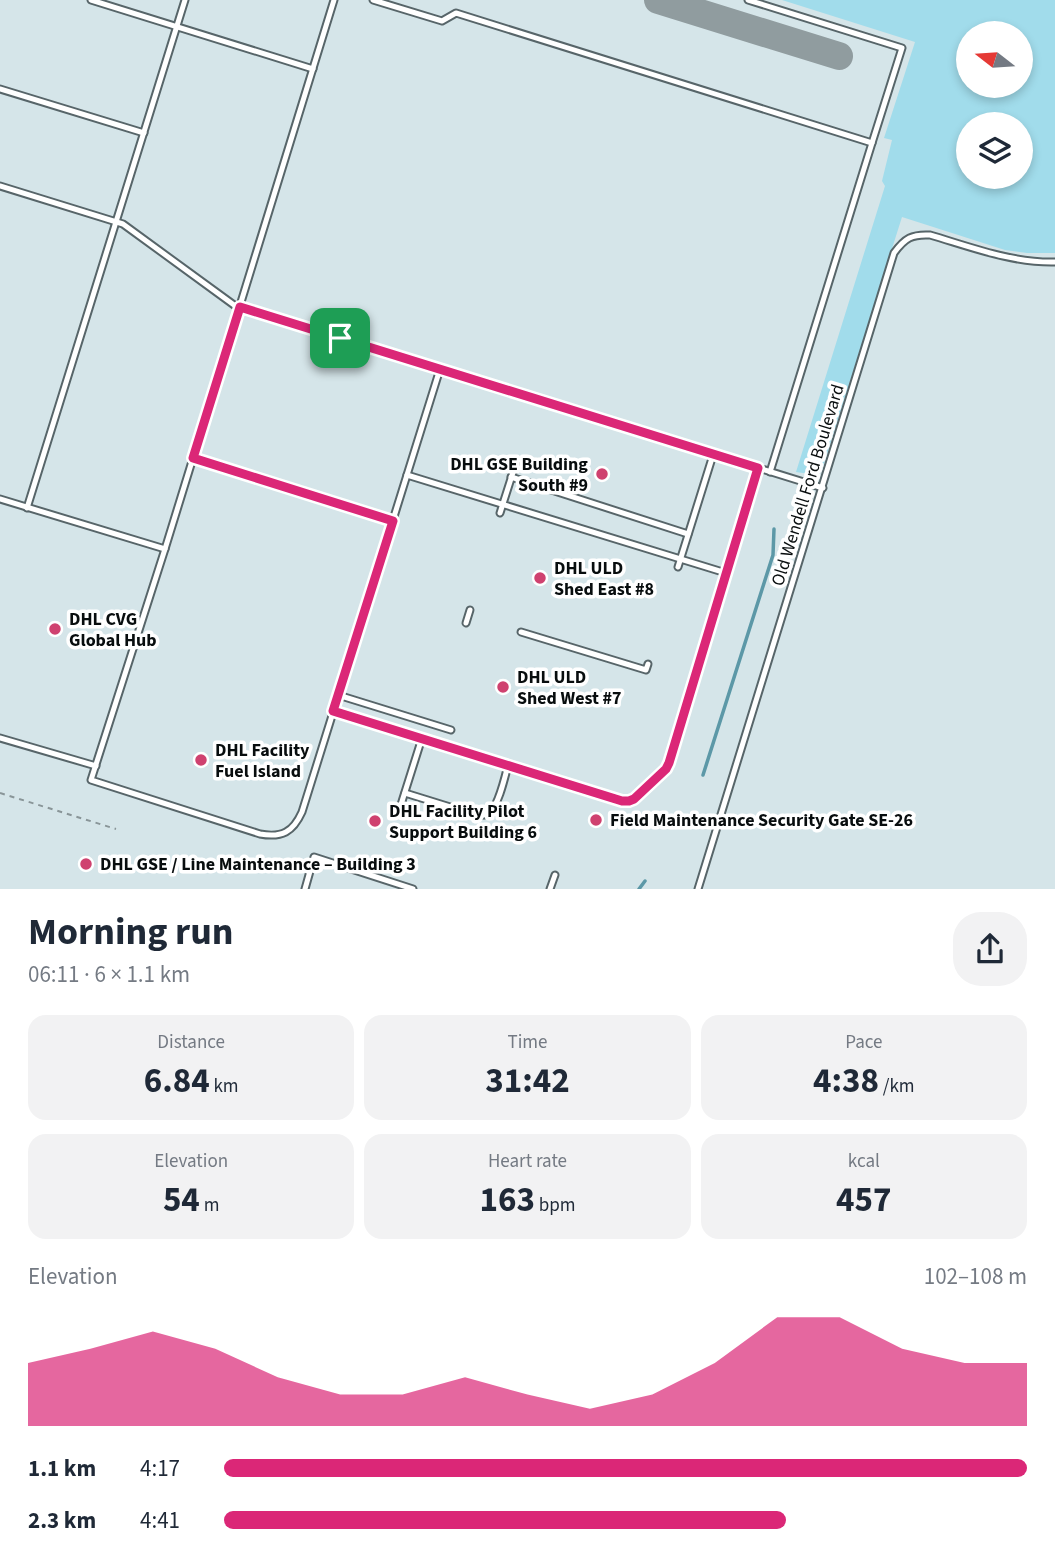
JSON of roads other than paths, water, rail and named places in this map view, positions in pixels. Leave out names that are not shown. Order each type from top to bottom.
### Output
[{"type":"lane","points":[[91,0],[313,69]]},
{"type":"lane","points":[[27,508],[185,0]]},
{"type":"lane","points":[[334,0],[165,550],[91,780],[260,834],[277,835],[292,829],[298,822],[440,369]]},
{"type":"lane","points":[[373,0],[442,21],[456,13],[872,143]]},
{"type":"lane","points":[[748,0],[902,48],[770,472]]},
{"type":"lane","points":[[0,89],[144,133]]},
{"type":"lane","points":[[0,187],[123,223],[234,305],[823,488]]},
{"type":"lane","name":"Old Wendell Ford Boulevard","points":[[698,889],[894,253],[910,237],[930,235],[1012,259],[1055,262]]},
{"type":"lane","points":[[678,567],[713,455]]},
{"type":"lane","points":[[193,458],[393,521]]},
{"type":"lane","points":[[500,513],[516,463]]},
{"type":"lane","points":[[333,711],[622,801],[634,799],[669,763],[758,468]]},
{"type":"lane","points":[[407,475],[726,573]]},
{"type":"lane","points":[[511,477],[688,534]]},
{"type":"lane","points":[[0,499],[165,550]]},
{"type":"lane","points":[[466,623],[470,610]]},
{"type":"lane","points":[[521,632],[646,670],[648,664]]},
{"type":"lane","points":[[338,695],[451,730]]},
{"type":"lane","points":[[0,738],[96,766]]},
{"type":"lane","points":[[398,814],[422,738]]},
{"type":"lane","points":[[405,793],[476,815],[484,815],[491,812],[495,806],[508,765]]},
{"type":"lane","points":[[305,889],[314,857],[413,889]]},
{"type":"lane","points":[[550,889],[555,875]]},
{"type":"waterway","points":[[703,775],[773,555],[774,529]]},
{"type":"waterway","points":[[639,889],[645,881]]},
{"type":"place","name":"DHL GSE Building South #9","points":[[602,474]]},
{"type":"place","name":"DHL ULD Shed East #8","points":[[540,578]]},
{"type":"place","name":"DHL CVG Global Hub","points":[[55,629]]},
{"type":"place","name":"DHL ULD Shed West #7","points":[[503,687]]},
{"type":"place","name":"DHL Facility Fuel Island","points":[[201,760]]},
{"type":"place","name":"Field Maintenance Security Gate SE-26","points":[[596,820]]},
{"type":"place","name":"DHL Facility Pilot Support Building 6","points":[[375,821]]},
{"type":"place","name":"DHL GSE / Line Maintenance – Building 3","points":[[86,864]]}]
